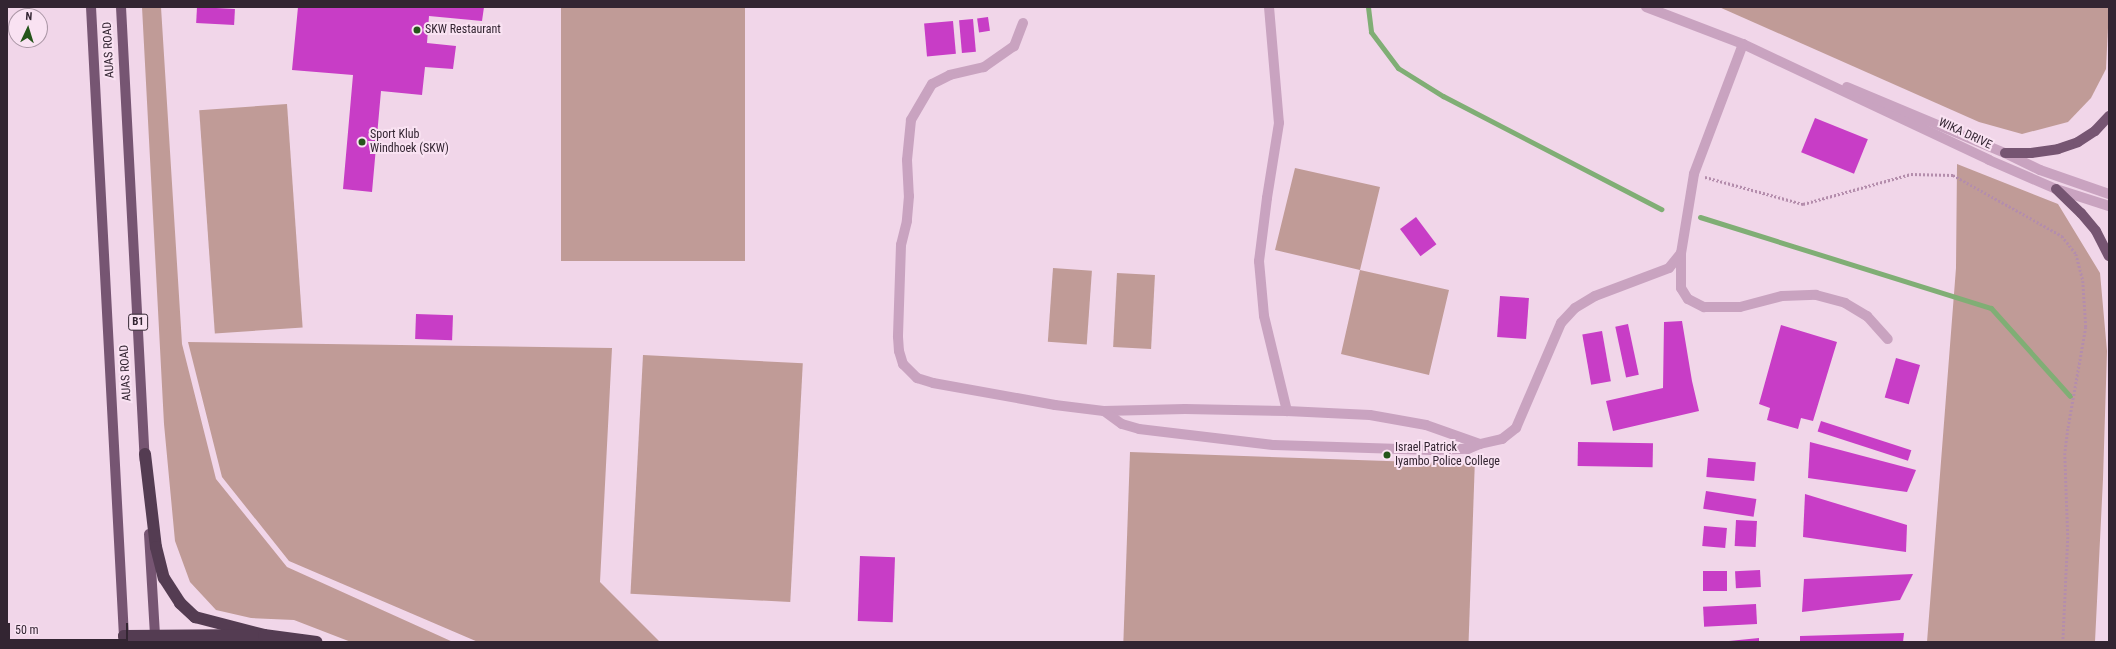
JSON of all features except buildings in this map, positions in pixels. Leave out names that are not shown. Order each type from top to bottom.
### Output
[{"type":"highway","points":[[145,454],[156,547],[164,578],[180,603],[195,617],[264,635],[317,642]]},
{"type":"highway","points":[[125,639],[264,635]]},
{"type":"main road","name":"AUAS ROAD","points":[[91,7],[125,639]]},
{"type":"main road","name":"AUAS ROAD","points":[[121,7],[156,639]]},
{"type":"main road","points":[[2005,153],[2031,153],[2058,150],[2078,142],[2095,130],[2109,116]]},
{"type":"main road","points":[[2056,189],[2081,213],[2096,231],[2109,256]]},
{"type":"street","points":[[1269,7],[1279,123],[1259,261],[1264,316],[1287,411]]},
{"type":"street","name":"WIKA DRIVE","points":[[1646,7],[1743,44],[1989,160],[2056,189],[2109,206]]},
{"type":"street","points":[[1023,23],[1014,46],[984,67],[950,75],[932,84],[911,120],[908,160],[909,196],[907,221],[901,245],[899,351],[903,364],[917,378],[933,383],[1055,405],[1104,411],[1185,409],[1287,411],[1377,416],[1426,425],[1480,444]]},
{"type":"street","points":[[1743,44],[1694,174],[1681,253],[1681,288],[1688,299],[1704,307],[1740,307],[1782,296],[1816,295],[1845,303],[1867,316],[1888,339]]},
{"type":"street","name":"WIKA DRIVE","points":[[1813,76],[1858,91],[2005,153],[2040,170],[2109,194]]},
{"type":"street","points":[[1104,411],[1122,424],[1139,429],[1274,445],[1432,450],[1468,449],[1480,444],[1502,439],[1516,428],[1561,324],[1575,308],[1595,296],[1669,268],[1681,253]]},
{"type":"path","points":[[1694,174],[1803,204],[1911,174],[1953,175],[2062,236],[2076,254],[2083,281],[2086,328],[2065,453],[2068,529],[2063,642]]},
{"type":"shaded area","points":[[142,7],[161,7],[182,344],[216,479],[287,567],[453,642],[351,642],[294,620],[251,618],[216,610],[190,582],[175,541],[164,424]]},
{"type":"shaded area","points":[[561,7],[745,7],[745,261],[561,261]]},
{"type":"shaded area","points":[[1719,7],[2109,7],[2106,69],[2091,98],[2068,122],[2022,134],[1979,122]]},
{"type":"shaded area","points":[[287,104],[303,327],[215,334],[199,110]]},
{"type":"shaded area","points":[[1957,164],[2058,204],[2100,273],[2107,351],[2103,479],[2095,642],[1927,642],[1956,268]]},
{"type":"shaded area","points":[[1295,168],[1380,187],[1360,270],[1275,250]]},
{"type":"shaded area","points":[[1053,268],[1092,271],[1087,345],[1048,342]]},
{"type":"shaded area","points":[[1360,270],[1449,290],[1429,375],[1341,354]]},
{"type":"shaded area","points":[[1117,273],[1155,275],[1151,349],[1113,347]]},
{"type":"shaded area","points":[[188,342],[612,348],[600,582],[660,642],[478,642],[289,561],[222,477]]},
{"type":"shaded area","points":[[643,355],[803,363],[790,602],[630,594]]},
{"type":"shaded area","points":[[1130,452],[1475,464],[1469,642],[1123,642]]},
{"type":"waterway","points":[[1368,7],[1371,32],[1398,68],[1443,96],[1661,209]]},
{"type":"waterway","points":[[1700,217],[1991,308],[2070,396]]},
{"type":"place","name":"SKW Restaurant","points":[[417,30]]},
{"type":"place","name":"Sport Klub Windhoek (SKW)","points":[[362,142]]},
{"type":"place","name":"Israel Patrick Iyambo Police College","points":[[1387,455]]}]
